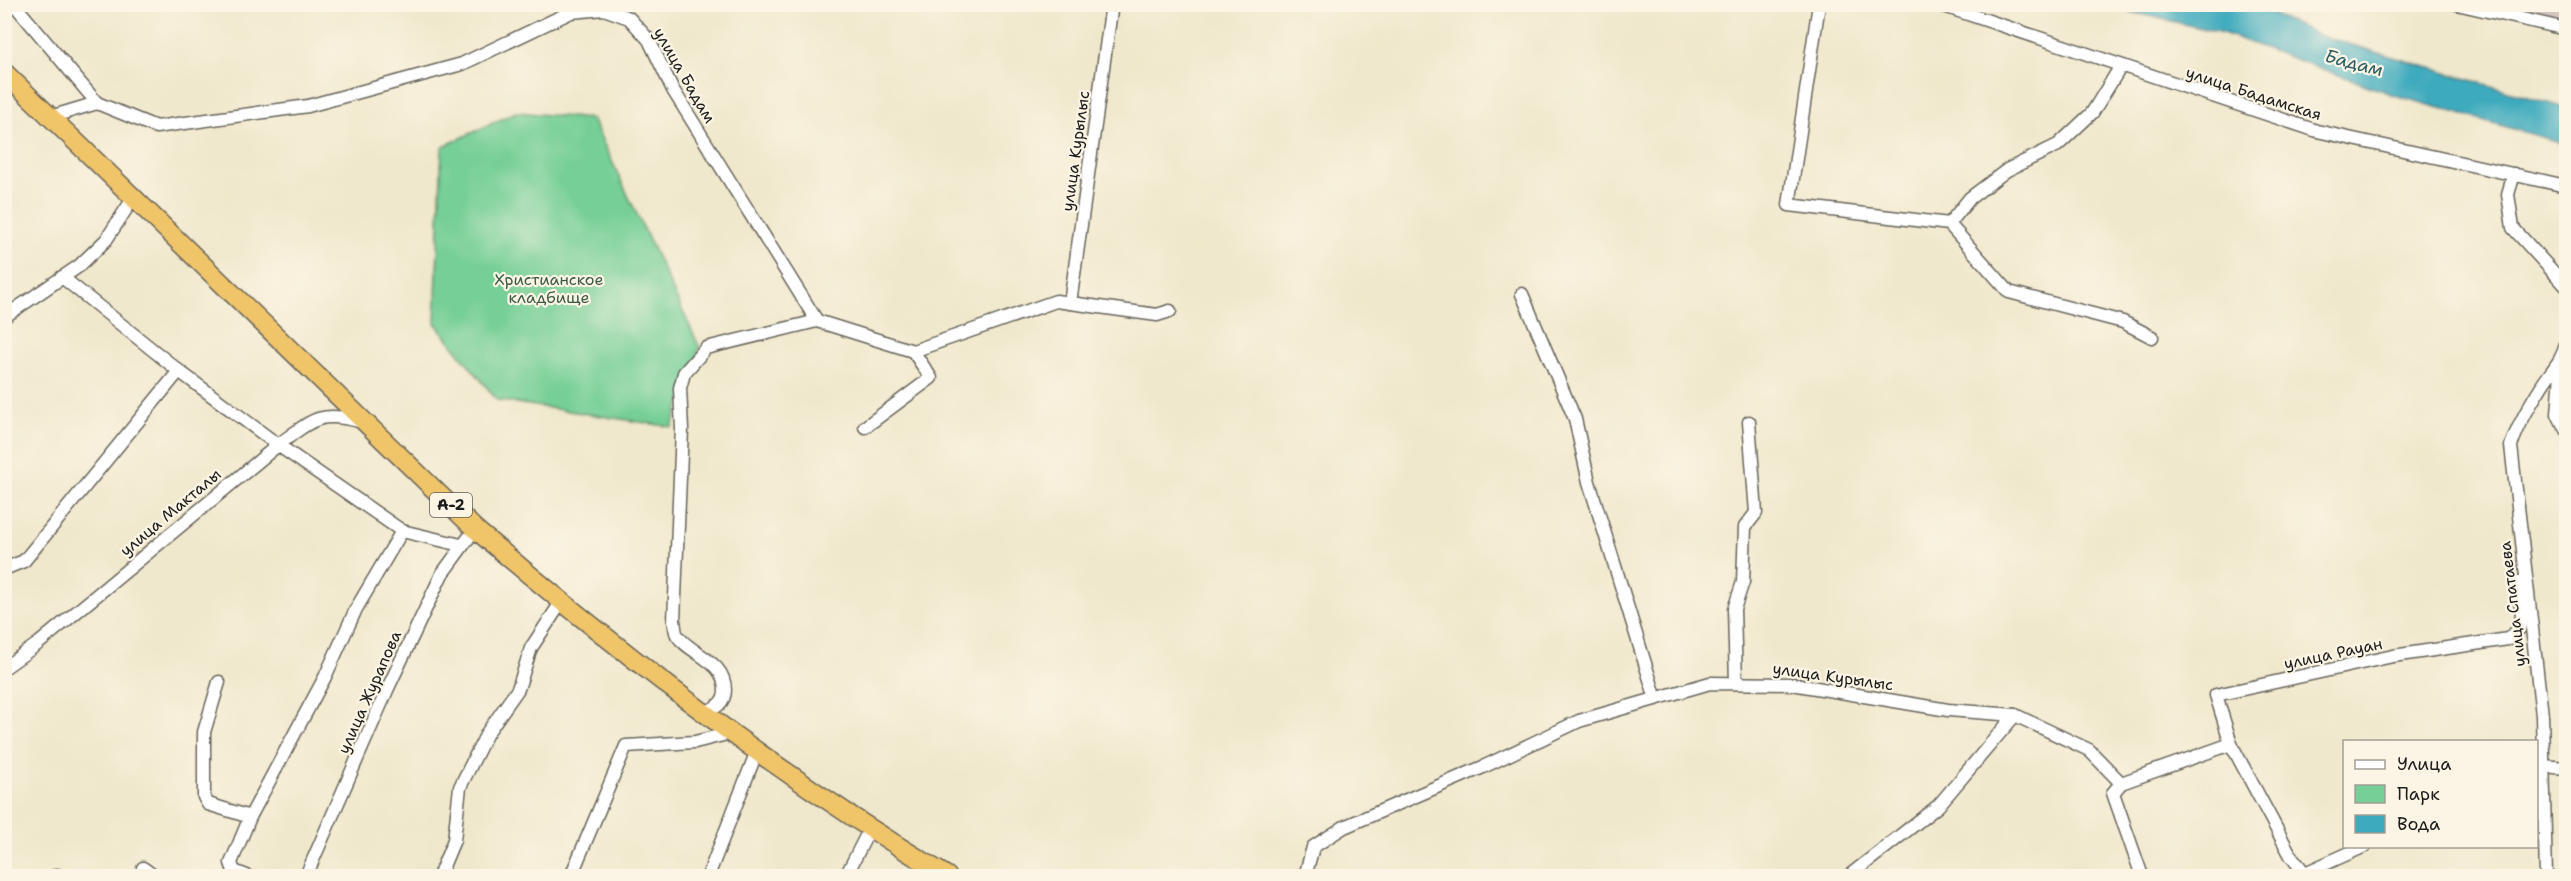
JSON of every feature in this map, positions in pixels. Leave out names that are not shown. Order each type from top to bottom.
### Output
[{"type":"highway","name":"A-2","points":[[4,72],[475,529],[562,601],[731,733],[869,830],[947,876]]},
{"type":"street","points":[[14,4],[97,103],[50,117]]},
{"type":"street","name":"улица Курылыс","points":[[1070,303],[1112,4]]},
{"type":"street","points":[[1819,4],[1789,205],[1949,224],[2010,292],[2123,322],[2152,337]]},
{"type":"street","name":"улица Бадамская","points":[[1938,4],[2317,131],[2566,186]]},
{"type":"street","points":[[2457,4],[2566,29]]},
{"type":"street","name":"улица Бадам","points":[[97,103],[156,128],[308,106],[462,64],[571,12],[604,9],[629,18],[649,40],[673,90],[817,321]]},
{"type":"street","points":[[1949,224],[1970,198],[2007,170],[2058,145],[2092,113],[2121,66]]},
{"type":"street","points":[[2514,174],[2508,194],[2513,228],[2566,286]]},
{"type":"street","points":[[4,317],[79,266],[106,240],[134,197]]},
{"type":"street","points":[[62,277],[179,371],[278,445],[402,531],[461,546]]},
{"type":"street","points":[[1522,294],[1575,419],[1589,482],[1656,699]]},
{"type":"street","points":[[705,713],[718,706],[725,697],[725,686],[720,671],[677,635],[674,621],[682,429],[680,388],[684,373],[706,348],[817,321],[913,351],[1056,301],[1157,315],[1170,311]]},
{"type":"street","name":"улица Спатаева","points":[[2546,876],[2541,761],[2542,715],[2511,446],[2518,427],[2541,385],[2562,358],[2566,343]]},
{"type":"street","points":[[865,427],[931,378],[913,351]]},
{"type":"street","points":[[2562,358],[2558,414],[2566,430]]},
{"type":"street","points":[[4,569],[24,561],[179,371]]},
{"type":"street","name":"улица Макталы","points":[[4,668],[39,643],[278,445],[315,418],[340,416],[369,424]]},
{"type":"street","points":[[1736,683],[1734,609],[1743,582],[1745,527],[1756,513],[1749,422]]},
{"type":"street","name":"улица Рауан","points":[[2231,744],[2216,695],[2393,656],[2508,639],[2519,629],[2522,617],[2516,546],[2518,515]]},
{"type":"street","name":"улица Журапова","points":[[306,876],[388,688],[442,574],[475,529]]},
{"type":"street","points":[[247,876],[232,874],[231,863],[250,817],[325,677],[356,609],[402,531]]},
{"type":"street","points":[[439,876],[454,840],[460,787],[487,733],[518,689],[531,648],[562,601]]},
{"type":"street","points":[[219,682],[204,732],[204,797],[208,804],[250,817]]},
{"type":"street","name":"улица Курылыс","points":[[1308,876],[1313,847],[1344,827],[1483,767],[1579,721],[1710,682],[1792,684],[1948,710],[2015,716],[2089,750],[2121,783]]},
{"type":"street","points":[[1849,876],[1938,806],[2015,716]]},
{"type":"street","points":[[571,876],[626,746],[696,742],[731,733]]},
{"type":"street","points":[[2142,876],[2113,793],[2121,783],[2231,744],[2291,856],[2306,875],[2361,848]]},
{"type":"street","points":[[708,876],[757,751]]},
{"type":"street","points":[[2541,761],[2566,768]]},
{"type":"street","points":[[846,876],[869,830]]},
{"type":"street","points":[[143,868],[154,876]]},
{"type":"shaded area","points":[[2485,5],[2566,5],[2566,22]]},
{"type":"green space","name":"Христианское кладбище","points":[[516,112],[592,119],[700,348],[672,427],[497,400],[435,323],[442,147]]},
{"type":"water","name":"Бадам","points":[[2250,4],[2322,36],[2566,108],[2566,144],[2391,94],[2223,33],[2101,5]]}]
